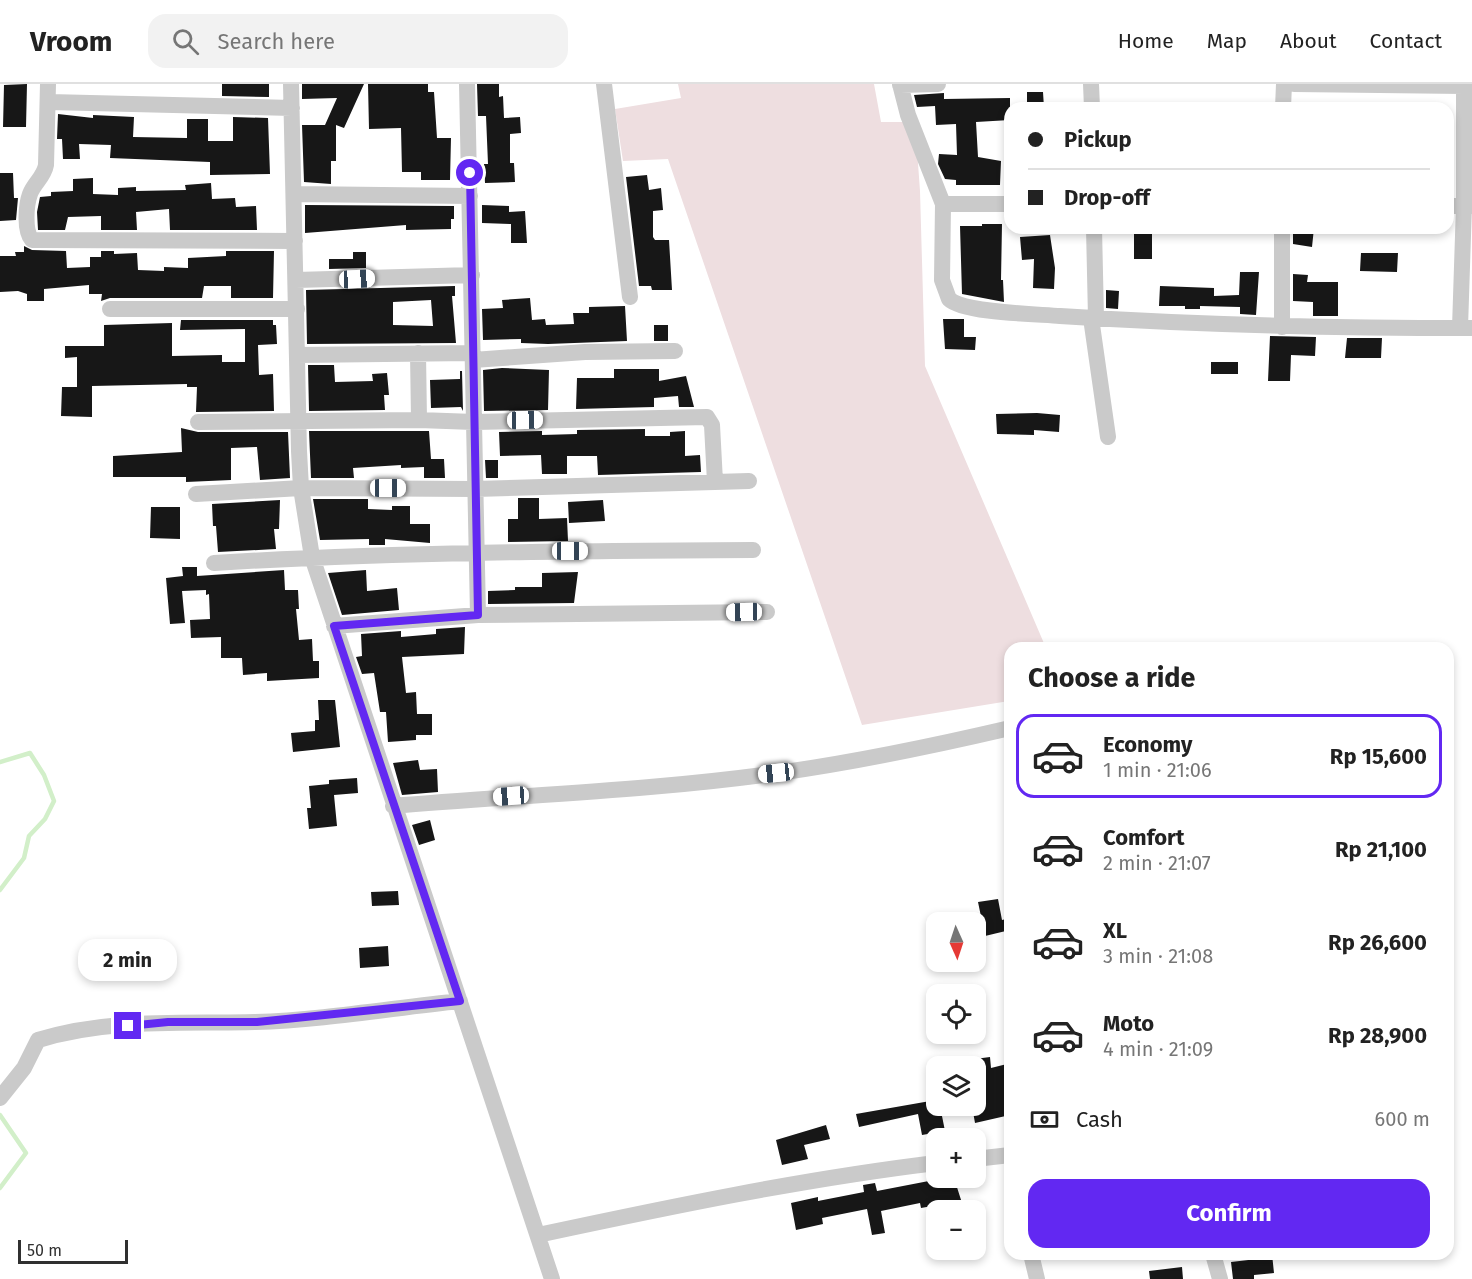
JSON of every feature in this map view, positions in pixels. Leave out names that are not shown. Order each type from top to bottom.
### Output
[{"type":"street","points":[[48,84],[45,171],[30,194],[27,229],[32,240],[295,241]]},
{"type":"street","points":[[291,84],[301,488],[312,557],[552,1279]]},
{"type":"street","points":[[467,84],[478,615]]},
{"type":"street","points":[[604,84],[630,297]]},
{"type":"street","points":[[938,84],[900,84],[908,115],[944,204],[942,280],[951,302],[995,311],[1093,318],[1282,327],[1466,328],[1461,206],[1464,85],[1294,84]]},
{"type":"street","points":[[1091,84],[1092,102]]},
{"type":"street","points":[[1283,102],[1284,84]]},
{"type":"street","points":[[49,102],[292,108]]},
{"type":"street","points":[[295,194],[471,196]]},
{"type":"street","points":[[944,204],[1004,204]]},
{"type":"street","points":[[1094,234],[1093,318],[1108,437]]},
{"type":"street","points":[[1282,234],[1282,327]]},
{"type":"street","points":[[296,280],[472,275]]},
{"type":"street","points":[[110,309],[297,309]]},
{"type":"street","points":[[297,356],[418,353],[473,357],[675,351]]},
{"type":"street","points":[[418,353],[419,420]]},
{"type":"street","points":[[198,422],[419,420],[474,422],[707,417],[712,425],[715,482]]},
{"type":"street","points":[[196,494],[301,488],[475,489],[749,481]]},
{"type":"street","points":[[214,563],[312,557],[524,551],[753,550]]},
{"type":"street","points":[[334,626],[478,615],[767,612]]},
{"type":"street","points":[[393,806],[668,785],[776,773],[893,755],[1004,729]]},
{"type":"street","points":[[4,1095],[38,1040],[69,1030],[168,1022],[257,1022],[460,1001]]},
{"type":"street","points":[[986,1159],[1004,1159]]},
{"type":"street","points":[[538,1235],[640,1214],[926,1164]]},
{"type":"street","points":[[1032,1260],[1037,1279]]},
{"type":"street","points":[[1216,1260],[1221,1279]]},
{"type":"shaded area","points":[[678,84],[874,84],[881,122],[915,122],[920,191],[925,366],[1043,642],[1004,642],[1004,702],[862,725],[668,159],[623,161],[615,109],[681,98]]},
{"type":"building","points":[[27,84],[26,127],[3,127],[4,85]]},
{"type":"building","points":[[222,84],[269,84],[269,97],[222,96]]},
{"type":"building","points":[[302,84],[364,84],[344,128],[336,125],[336,161],[331,161],[331,184],[304,182],[302,125],[325,125],[337,98],[302,99]]},
{"type":"building","points":[[368,84],[428,84],[428,92],[434,92],[437,138],[451,138],[450,180],[421,180],[421,172],[402,172],[401,128],[369,129]]},
{"type":"building","points":[[477,84],[499,84],[499,97],[503,96],[504,118],[520,117],[521,133],[510,134],[510,163],[514,163],[515,182],[485,183],[484,164],[488,164],[486,116],[478,116]]},
{"type":"building","points":[[1027,92],[1043,92],[1044,102],[1027,102]]},
{"type":"building","points":[[944,93],[944,99],[1010,98],[1010,102],[1004,102],[1004,120],[976,122],[978,157],[1001,161],[1000,185],[956,185],[956,180],[945,179],[938,164],[939,154],[957,155],[956,124],[936,125],[935,106],[917,107],[914,95]]},
{"type":"building","points":[[58,114],[93,118],[93,115],[134,117],[133,137],[187,138],[187,119],[208,119],[208,141],[233,141],[233,117],[268,118],[270,174],[210,175],[210,162],[110,158],[111,145],[79,144],[80,159],[63,159],[62,139],[57,139]]},
{"type":"building","points":[[0,173],[13,173],[14,198],[18,198],[16,220],[0,221]]},
{"type":"building","points":[[647,175],[649,190],[661,188],[663,210],[653,211],[653,237],[655,240],[669,240],[672,290],[652,290],[651,286],[639,286],[626,177]]},
{"type":"building","points":[[93,178],[93,194],[118,195],[118,188],[136,187],[136,191],[186,190],[185,185],[211,183],[212,199],[235,198],[236,207],[256,206],[257,230],[170,230],[169,209],[136,212],[137,230],[101,230],[101,216],[68,217],[65,230],[38,230],[37,212],[40,197],[51,196],[51,192],[73,191],[73,179]]},
{"type":"building","points":[[305,205],[454,206],[454,219],[451,219],[451,229],[406,230],[406,225],[305,233]]},
{"type":"building","points":[[482,205],[509,206],[509,212],[525,211],[527,243],[511,243],[511,224],[482,223]]},
{"type":"building","points":[[982,224],[1002,224],[1001,280],[1003,280],[1004,302],[962,294],[960,226],[982,226]]},
{"type":"building","points":[[1134,234],[1152,234],[1152,259],[1134,259]]},
{"type":"building","points":[[1293,234],[1313,234],[1312,247],[1293,244]]},
{"type":"building","points":[[1050,235],[1055,268],[1054,289],[1033,288],[1034,259],[1022,260],[1020,237]]},
{"type":"building","points":[[24,246],[32,250],[66,251],[67,268],[90,267],[90,257],[101,257],[101,251],[114,251],[114,254],[137,253],[138,270],[164,271],[164,267],[188,268],[188,258],[226,256],[226,251],[274,251],[273,298],[231,298],[231,286],[204,286],[202,298],[110,298],[101,301],[102,294],[89,294],[89,285],[44,289],[44,301],[27,301],[27,294],[18,291],[0,292],[0,256],[16,256],[15,252],[24,252]]},
{"type":"building","points":[[353,252],[366,252],[366,268],[329,269],[329,259],[353,259]]},
{"type":"building","points":[[1361,253],[1398,253],[1397,272],[1360,271]]},
{"type":"building","points":[[1240,272],[1259,272],[1256,315],[1240,314],[1240,307],[1200,306],[1200,309],[1185,309],[1185,306],[1159,306],[1160,286],[1214,288],[1214,296],[1239,295]]},
{"type":"building","points":[[1293,274],[1308,275],[1307,282],[1338,282],[1338,316],[1313,316],[1313,302],[1293,301]]},
{"type":"building","points":[[455,286],[455,296],[452,296],[456,343],[307,344],[306,290]],"holes":[[[431,300],[433,326],[393,325],[393,302]]]},
{"type":"building","points":[[1106,290],[1119,291],[1118,309],[1106,308]]},
{"type":"building","points":[[530,298],[532,320],[545,319],[546,325],[574,324],[573,313],[589,313],[589,307],[625,306],[627,341],[548,344],[521,343],[521,339],[483,340],[482,309],[503,308],[502,300]]},
{"type":"building","points":[[943,319],[964,319],[964,337],[976,337],[975,350],[945,349]]},
{"type":"building","points":[[181,320],[273,320],[273,325],[276,325],[277,344],[258,345],[259,375],[273,374],[274,411],[196,412],[197,387],[187,387],[187,384],[92,386],[92,417],[61,416],[62,387],[77,387],[77,357],[65,358],[65,346],[104,346],[104,325],[172,323],[172,356],[222,355],[222,362],[245,362],[245,329],[180,330]]},
{"type":"building","points":[[654,325],[668,325],[668,341],[654,341]]},
{"type":"building","points":[[1270,336],[1316,337],[1315,356],[1291,355],[1290,381],[1268,381]]},
{"type":"building","points":[[1347,338],[1382,338],[1381,358],[1345,358]]},
{"type":"building","points":[[1211,362],[1238,362],[1238,374],[1211,374]]},
{"type":"building","points":[[308,365],[334,365],[335,382],[373,381],[372,374],[387,373],[389,395],[384,395],[385,410],[309,411]]},
{"type":"building","points":[[502,368],[549,370],[548,410],[484,411],[483,370]]},
{"type":"building","points":[[614,369],[659,369],[659,381],[686,376],[694,407],[679,407],[678,396],[654,398],[654,407],[576,409],[577,378],[614,378]]},
{"type":"building","points":[[460,371],[462,371],[463,411],[461,407],[431,408],[430,380],[460,379]]},
{"type":"building","points":[[996,414],[1060,415],[1059,432],[1034,430],[1034,435],[997,434]]},
{"type":"building","points":[[181,428],[198,432],[288,432],[290,478],[260,480],[257,447],[231,448],[231,480],[186,482],[186,477],[113,477],[113,456],[182,452]]},
{"type":"building","points":[[645,429],[645,436],[670,436],[670,432],[685,431],[685,456],[700,455],[701,472],[598,475],[597,456],[567,456],[567,474],[542,474],[541,455],[500,456],[499,432],[542,431],[542,435],[577,434],[577,430]]},
{"type":"building","points":[[309,431],[429,431],[431,459],[444,459],[445,478],[424,478],[424,467],[401,468],[401,465],[353,468],[354,478],[311,478]]},
{"type":"building","points":[[485,460],[498,460],[498,478],[486,478]]},
{"type":"building","points":[[518,498],[539,498],[539,519],[567,518],[568,541],[508,542],[508,519],[518,519]]},
{"type":"building","points":[[313,499],[368,499],[368,509],[392,510],[392,506],[410,506],[410,524],[430,524],[430,543],[385,539],[385,545],[369,545],[369,539],[320,540]]},
{"type":"building","points":[[280,500],[279,529],[274,529],[276,549],[218,552],[212,504]]},
{"type":"building","points":[[603,500],[605,521],[569,523],[568,502]]},
{"type":"building","points":[[151,507],[180,507],[180,539],[150,538]]},
{"type":"building","points":[[182,567],[197,567],[197,576],[284,570],[285,590],[298,590],[299,609],[296,609],[299,640],[312,639],[313,661],[319,661],[319,678],[267,681],[267,673],[243,675],[242,658],[221,658],[221,637],[191,638],[190,620],[210,619],[209,594],[206,595],[206,590],[182,591],[185,623],[170,624],[166,578],[183,576]]},
{"type":"building","points":[[366,570],[367,591],[397,588],[399,610],[342,615],[328,573]]},
{"type":"building","points":[[578,572],[574,603],[488,604],[488,591],[515,590],[515,587],[542,587],[542,573]]},
{"type":"building","points":[[465,627],[464,654],[402,657],[406,693],[416,692],[417,714],[432,714],[432,735],[416,735],[416,740],[388,742],[386,712],[380,712],[374,673],[362,674],[356,657],[362,656],[361,634],[401,631],[401,637],[436,634],[436,629]]},
{"type":"building","points":[[318,700],[335,700],[340,747],[293,752],[291,733],[315,731],[315,720],[319,720]]},
{"type":"building","points":[[418,760],[420,770],[437,769],[438,792],[402,795],[393,763]]},
{"type":"building","points":[[357,778],[358,793],[334,795],[337,826],[309,829],[307,808],[311,808],[309,786],[329,784],[329,780]]},
{"type":"building","points":[[430,820],[435,840],[419,845],[412,825]]},
{"type":"building","points":[[398,891],[399,905],[372,906],[371,892]]},
{"type":"building","points":[[998,899],[1002,920],[1004,920],[1004,931],[986,936],[986,912],[980,912],[978,902]]},
{"type":"building","points":[[388,946],[389,966],[360,968],[359,948]]},
{"type":"building","points":[[990,1057],[991,1068],[1004,1065],[1004,1116],[975,1123],[974,1116],[986,1116],[986,1058]]},
{"type":"building","points":[[926,1102],[926,1116],[942,1116],[944,1128],[926,1128],[926,1134],[922,1135],[918,1114],[859,1127],[856,1114]]},
{"type":"building","points":[[826,1125],[830,1139],[804,1145],[808,1159],[782,1165],[776,1140]]},
{"type":"building","points":[[926,1182],[926,1188],[957,1188],[961,1200],[926,1200],[926,1207],[921,1208],[920,1203],[881,1211],[885,1233],[872,1235],[867,1209],[822,1218],[823,1224],[796,1230],[791,1203],[818,1197],[818,1201],[864,1192],[863,1185],[875,1183],[877,1191]]},
{"type":"building","points":[[1273,1260],[1274,1273],[1254,1275],[1254,1279],[1233,1279],[1231,1262]]},
{"type":"building","points":[[1182,1267],[1183,1279],[1150,1279],[1149,1271]]},
{"type":"waterway","points":[[0,762],[30,753],[44,775],[54,801],[45,819],[29,836],[24,858],[0,890]]},
{"type":"waterway","points":[[0,1115],[26,1153],[0,1188]]},
{"type":"route","points":[[128,1026],[168,1022],[257,1022],[460,1001],[393,806],[365,712],[334,626],[478,615],[470,173]]}]
